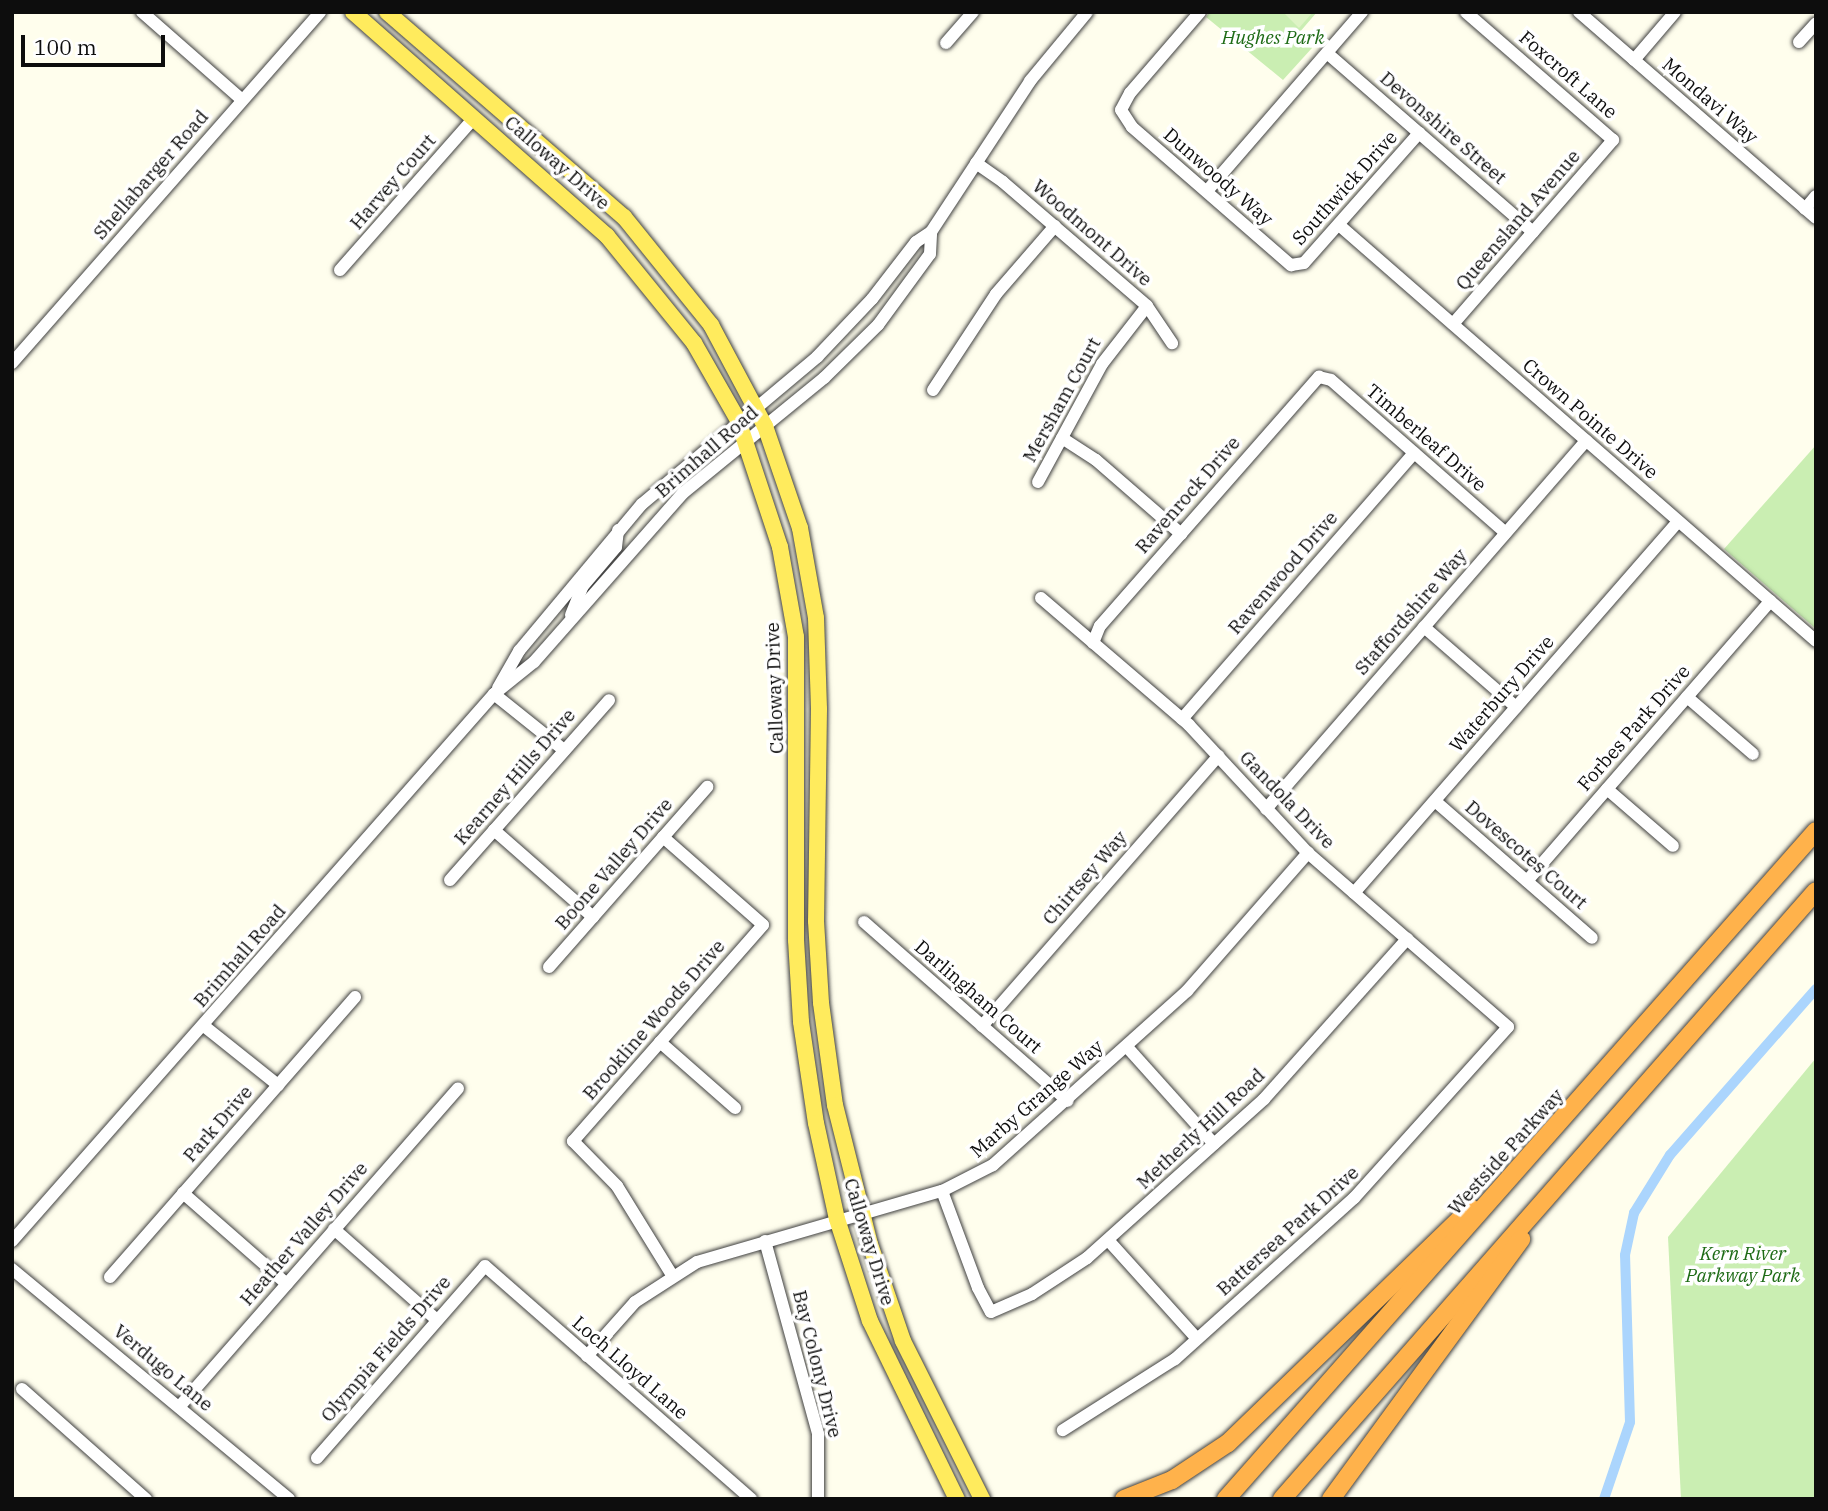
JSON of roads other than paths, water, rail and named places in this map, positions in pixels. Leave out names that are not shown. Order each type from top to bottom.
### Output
[{"type":"highway","name":"Westside Parkway","points":[[1226,1499],[1816,831]]},
{"type":"highway","points":[[1282,1499],[1816,891]]},
{"type":"highway","points":[[1124,1499],[1172,1480],[1228,1443],[1479,1199],[1532,1155]]},
{"type":"highway","points":[[1331,1499],[1568,1172]]},
{"type":"highway","points":[[1213,1499],[1320,1391]]},
{"type":"highway","points":[[1291,1499],[1364,1403]]},
{"type":"main road","name":"Calloway Drive","points":[[353,12],[580,210],[653,288],[694,343],[738,420],[777,535],[792,608],[800,705],[796,887],[800,1008],[816,1123],[837,1219],[870,1321],[957,1499]]},
{"type":"main road","name":"Calloway Drive","points":[[387,12],[624,217],[667,265],[711,326],[757,405],[791,495],[809,573],[819,709],[816,921],[821,1003],[835,1105],[862,1214],[919,1379],[982,1499]]},
{"type":"main road","points":[[474,118],[491,118],[541,163],[568,168]]},
{"type":"main road","points":[[580,210],[596,212],[645,262],[667,265]]},
{"type":"main road","points":[[792,608],[804,622],[810,692],[819,709]]},
{"type":"main road","points":[[800,705],[807,723],[808,769],[818,782]]},
{"type":"street","name":"Shellabarger Road","points":[[12,363],[320,12]]},
{"type":"street","points":[[946,43],[973,12]]},
{"type":"street","name":"Brimhall Road","points":[[494,694],[519,651],[618,530],[672,475],[829,345],[916,242],[931,232],[1030,81],[1087,12]]},
{"type":"street","name":"Dunwoody Way","points":[[1200,12],[1130,93],[1121,110],[1132,127],[1283,260],[1297,266]]},
{"type":"street","points":[[1207,191],[1363,12]]},
{"type":"street","name":"Mondavi Way","points":[[1579,12],[1816,218]]},
{"type":"street","points":[[1634,60],[1675,12]]},
{"type":"street","points":[[146,14],[242,100]]},
{"type":"street","name":"Foxcroft Lane","points":[[1471,14],[1613,140]]},
{"type":"street","points":[[1800,42],[1816,23]]},
{"type":"street","name":"Devonshire Street","points":[[1327,53],[1533,232]]},
{"type":"street","name":"Harvey Court","points":[[340,270],[474,118]]},
{"type":"street","name":"Southwick Drive","points":[[1297,266],[1339,225],[1419,133]]},
{"type":"street","name":"Queensland Avenue","points":[[1452,324],[1613,140]]},
{"type":"street","name":"Woodmont Drive","points":[[976,163],[1055,226],[1147,306],[1172,343]]},
{"type":"street","points":[[1805,209],[1816,196]]},
{"type":"street","name":"Crown Pointe Drive","points":[[1339,225],[1816,641]]},
{"type":"street","points":[[933,390],[996,294],[1055,226]]},
{"type":"street","name":"Brimhall Road","points":[[12,1241],[494,694],[534,662],[684,493],[824,378],[878,325],[930,254],[931,232]]},
{"type":"street","name":"Mersham Court","points":[[1038,482],[1107,355],[1147,306]]},
{"type":"street","name":"Timberleaf Drive","points":[[1319,377],[1331,380],[1506,533]]},
{"type":"street","name":"Ravenrock Drive","points":[[1093,643],[1100,626],[1319,377]]},
{"type":"street","points":[[1062,438],[1096,460],[1181,534]]},
{"type":"street","name":"Staffordshire Way","points":[[1266,809],[1586,441]]},
{"type":"street","name":"Ravenwood Drive","points":[[1182,719],[1414,453]]},
{"type":"street","name":"Waterbury Drive","points":[[1354,893],[1678,521]]},
{"type":"street","points":[[567,625],[583,586],[616,547],[618,530]]},
{"type":"street","name":"Gandola Drive","points":[[1041,598],[1182,719],[1308,853],[1508,1027]]},
{"type":"street","name":"Forbes Park Drive","points":[[1527,881],[1770,601]]},
{"type":"street","points":[[1424,627],[1516,707]]},
{"type":"street","points":[[494,694],[564,750]]},
{"type":"street","points":[[1687,697],[1753,754]]},
{"type":"street","name":"Kearney Hills Drive","points":[[450,880],[608,700]]},
{"type":"street","name":"Chirtsey Way","points":[[982,1026],[1218,757]]},
{"type":"street","name":"Boone Valley Drive","points":[[549,967],[707,787]]},
{"type":"street","points":[[1607,789],[1672,846]]},
{"type":"street","name":"Dovescotes Court","points":[[1434,801],[1592,938]]},
{"type":"street","points":[[494,830],[593,917]]},
{"type":"street","name":"Brookline Woods Drive","points":[[663,837],[763,925],[573,1141],[617,1186],[672,1275]]},
{"type":"street","name":"Marby Grange Way","points":[[587,1356],[635,1302],[672,1275],[765,1241],[942,1191],[993,1165],[1068,1101],[1187,991],[1308,853]]},
{"type":"street","name":"Darlingham Court","points":[[864,922],[1068,1101]]},
{"type":"street","name":"Metherly Hill Road","points":[[942,1191],[973,1277],[992,1312],[1051,1283],[1108,1240],[1293,1069],[1407,939]]},
{"type":"street","name":"Park Drive","points":[[110,1277],[355,997]]},
{"type":"street","points":[[204,1026],[278,1085]]},
{"type":"street","name":"Battersea Park Drive","points":[[1063,1430],[1133,1389],[1198,1339],[1374,1178],[1508,1027]]},
{"type":"street","points":[[660,1042],[735,1108]]},
{"type":"street","points":[[1127,1047],[1214,1144]]},
{"type":"street","name":"Heather Valley Drive","points":[[180,1406],[458,1088]]},
{"type":"street","points":[[183,1193],[286,1283]]},
{"type":"street","points":[[334,1229],[437,1320]]},
{"type":"street","points":[[1108,1240],[1198,1339]]},
{"type":"street","name":"Bay Colony Drive","points":[[765,1241],[818,1434],[818,1499]]},
{"type":"street","name":"Olympia Fields Drive","points":[[317,1458],[485,1266]]},
{"type":"street","name":"Loch Lloyd Lane","points":[[485,1266],[751,1499]]},
{"type":"street","name":"Verdugo Lane","points":[[12,1269],[180,1406],[287,1498]]},
{"type":"street","points":[[22,1389],[146,1499]]},
{"type":"waterway","points":[[1604,1499],[1630,1422],[1625,1255],[1634,1213],[1670,1155],[1816,989]]},
{"type":"park label","name":"Hughes Park","points":[[1273,38]]},
{"type":"park label","name":"Kern River Parkway Park","points":[[1743,1265]]}]
